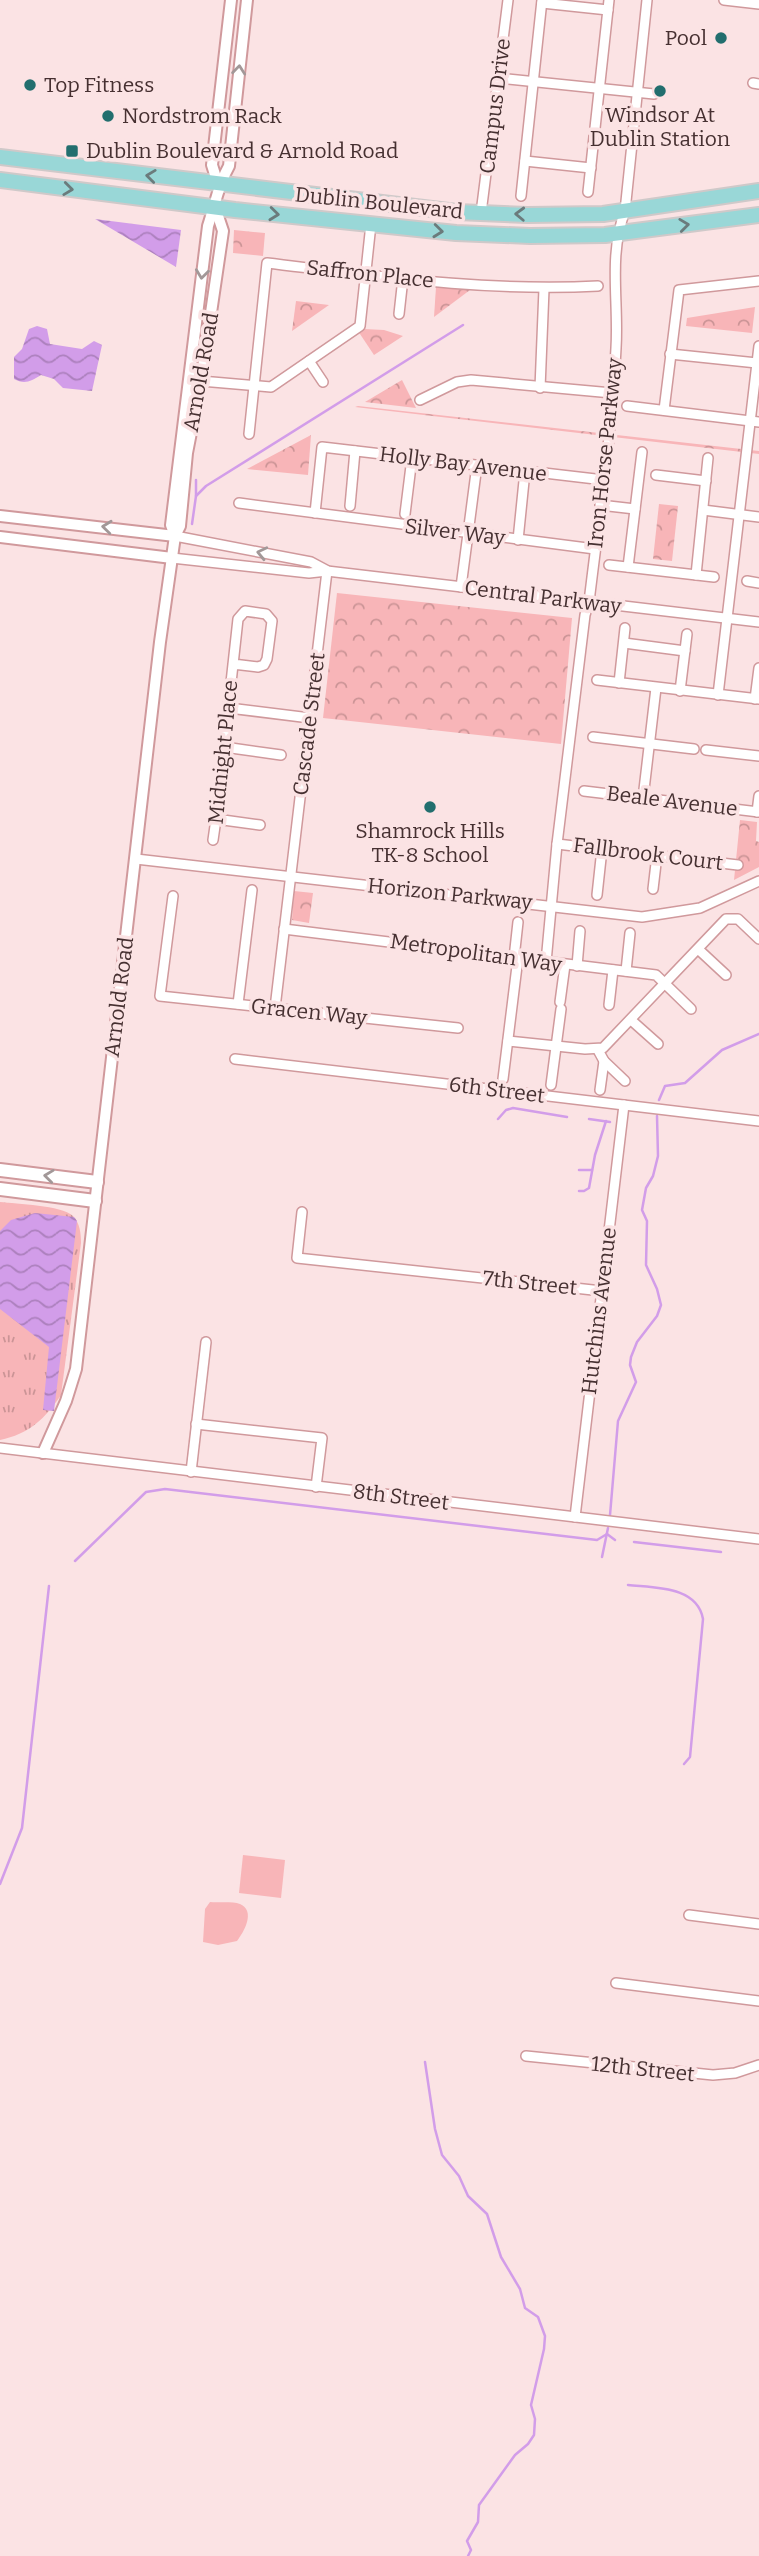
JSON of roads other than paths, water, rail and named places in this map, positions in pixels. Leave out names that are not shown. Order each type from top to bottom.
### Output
[{"type":"main road","name":"Dublin Boulevard","points":[[0,158],[481,213],[580,214],[625,211],[759,191]]},
{"type":"main road","name":"Dublin Boulevard","points":[[0,180],[215,207],[480,234],[530,236],[617,233],[759,215]]},
{"type":"main road","points":[[0,1170],[97,1182]]},
{"type":"main road","points":[[0,1189],[94,1200]]},
{"type":"street","name":"Arnold Road","points":[[219,184],[212,165],[232,0]]},
{"type":"street","name":"Arnold Road","points":[[175,536],[171,525],[178,458],[208,226],[219,184],[229,166],[247,0]]},
{"type":"street","name":"Campus Drive","points":[[481,213],[508,0]]},
{"type":"street","name":"Iron Horse Parkway","points":[[546,962],[584,615],[589,602],[604,480],[616,346],[614,270],[617,233],[625,211],[646,0]]},
{"type":"street","points":[[724,0],[759,4]]},
{"type":"street","points":[[521,196],[542,1],[608,5],[588,192]]},
{"type":"street","points":[[498,78],[654,94]]},
{"type":"street","points":[[525,161],[591,168]]},
{"type":"street","name":"Arnold Road","points":[[43,1453],[66,1401],[76,1369],[160,642],[175,536],[180,526],[187,453],[201,380],[223,230],[215,207]]},
{"type":"street","points":[[201,380],[271,387],[360,326],[371,224]]},
{"type":"street","name":"Saffron Place","points":[[254,387],[267,263],[403,278],[544,289],[598,286]]},
{"type":"street","points":[[399,314],[403,278]]},
{"type":"street","points":[[664,410],[679,290],[759,281]]},
{"type":"street","points":[[540,388],[544,289]]},
{"type":"street","points":[[670,354],[758,355],[754,421],[739,515],[718,695]]},
{"type":"street","points":[[309,361],[323,382]]},
{"type":"street","points":[[421,400],[457,382],[471,380],[612,393]]},
{"type":"street","points":[[249,433],[254,387]]},
{"type":"street","points":[[627,406],[754,421]]},
{"type":"street","name":"Holly Bay Avenue","points":[[315,513],[322,447],[604,480]]},
{"type":"street","points":[[350,506],[355,451]]},
{"type":"street","points":[[628,567],[642,452]]},
{"type":"street","points":[[405,514],[412,457]]},
{"type":"street","points":[[696,575],[709,458]]},
{"type":"street","points":[[461,587],[477,465]]},
{"type":"street","points":[[656,475],[706,481]]},
{"type":"street","points":[[518,540],[524,481]]},
{"type":"street","name":"Silver Way","points":[[239,503],[595,549]]},
{"type":"street","points":[[600,505],[635,509]]},
{"type":"street","points":[[703,510],[759,517]]},
{"type":"street","name":"Central Parkway","points":[[0,516],[175,536],[311,562],[327,571]]},
{"type":"street","name":"Central Parkway","points":[[0,537],[309,573],[327,571],[759,622]]},
{"type":"street","points":[[609,565],[714,577]]},
{"type":"street","name":"Cascade Street","points":[[275,1008],[327,571]]},
{"type":"street","points":[[747,581],[759,583]]},
{"type":"street","name":"Midnight Place","points":[[213,840],[233,664],[241,614],[245,611],[267,614],[272,621],[264,665],[258,667],[233,664]]},
{"type":"street","points":[[619,683],[625,628]]},
{"type":"street","points":[[680,691],[687,634]]},
{"type":"street","points":[[624,643],[685,651]]},
{"type":"street","points":[[597,680],[757,699],[759,668]]},
{"type":"street","points":[[643,798],[656,688]]},
{"type":"street","points":[[229,708],[310,718]]},
{"type":"street","points":[[593,737],[694,748]]},
{"type":"street","points":[[224,747],[281,755]]},
{"type":"street","points":[[706,750],[759,756]]},
{"type":"street","name":"Beale Avenue","points":[[584,791],[758,812]]},
{"type":"street","points":[[758,812],[759,796]]},
{"type":"street","points":[[216,819],[260,825]]},
{"type":"street","name":"Fallbrook Court","points":[[557,844],[738,865]]},
{"type":"street","points":[[597,895],[602,849]]},
{"type":"street","points":[[653,889],[657,855]]},
{"type":"street","name":"Horizon Parkway","points":[[135,859],[642,917],[700,908],[759,881]]},
{"type":"street","points":[[238,1004],[252,890]]},
{"type":"street","name":"Gracen Way","points":[[173,896],[160,996],[458,1028]]},
{"type":"street","points":[[508,1041],[598,1050],[603,1048],[726,919],[734,918],[759,939]]},
{"type":"street","points":[[503,1079],[518,922]]},
{"type":"street","name":"Metropolitan Way","points":[[284,929],[656,975],[664,984]]},
{"type":"street","points":[[577,966],[580,931]]},
{"type":"street","points":[[626,971],[630,933]]},
{"type":"street","points":[[698,948],[726,975]]},
{"type":"street","points":[[551,1084],[565,965]]},
{"type":"street","points":[[609,1005],[613,970]]},
{"type":"street","points":[[664,984],[691,1009]]},
{"type":"street","points":[[631,1020],[658,1044]]},
{"type":"street","points":[[598,1050],[604,1061],[625,1080]]},
{"type":"street","name":"6th Street","points":[[235,1059],[759,1121]]},
{"type":"street","points":[[600,1090],[604,1061]]},
{"type":"street","name":"Hutchins Avenue","points":[[575,1517],[624,1105]]},
{"type":"street","name":"7th Street","points":[[302,1212],[297,1258],[602,1291]]},
{"type":"street","points":[[191,1472],[206,1342]]},
{"type":"street","points":[[196,1424],[322,1438],[316,1487]]},
{"type":"street","name":"8th Street","points":[[0,1448],[759,1539]]},
{"type":"street","points":[[690,1915],[759,1924]]},
{"type":"street","points":[[616,1983],[759,2001]]},
{"type":"street","name":"12th Street","points":[[526,2056],[713,2076],[735,2073],[759,2065]]},
{"type":"water","points":[[95,219],[181,230],[176,267]]},
{"type":"water","points":[[37,326],[47,329],[50,344],[82,349],[94,341],[102,345],[92,391],[63,388],[54,379],[41,375],[28,382],[14,379],[14,357],[22,349],[29,329]]},
{"type":"water","points":[[35,1213],[74,1217],[77,1221],[54,1411],[43,1410],[49,1347],[0,1309],[0,1231],[11,1220]]},
{"type":"waterway","points":[[192,524],[196,496],[206,486],[463,325]]},
{"type":"waterway","points":[[196,480],[196,496]]},
{"type":"waterway","points":[[659,1100],[665,1086],[685,1083],[722,1050],[759,1034]]},
{"type":"waterway","points":[[498,1119],[506,1110],[513,1108],[567,1117]]},
{"type":"waterway","points":[[610,1515],[618,1421],[636,1382],[630,1365],[631,1357],[637,1342],[657,1316],[661,1305],[646,1265],[647,1221],[642,1210],[646,1188],[653,1176],[658,1156],[657,1116]]},
{"type":"waterway","points":[[589,1119],[610,1122]]},
{"type":"waterway","points":[[579,1191],[589,1188],[595,1155],[606,1121]]},
{"type":"waterway","points":[[579,1170],[592,1170]]},
{"type":"waterway","points":[[75,1561],[146,1492],[165,1489],[597,1540],[607,1534]]},
{"type":"waterway","points":[[602,1557],[608,1528]]},
{"type":"waterway","points":[[607,1534],[615,1540]]},
{"type":"waterway","points":[[634,1542],[721,1552]]},
{"type":"waterway","points":[[628,1585],[662,1588],[684,1595],[693,1600],[703,1619],[690,1757],[684,1764]]},
{"type":"waterway","points":[[0,1884],[22,1828],[49,1586]]},
{"type":"waterway","points":[[425,2062],[435,2129],[442,2155],[459,2176],[468,2196],[487,2214],[501,2257],[520,2289],[525,2308],[538,2317],[545,2336],[531,2405],[535,2419],[534,2435],[515,2455],[479,2505],[478,2522],[467,2541],[471,2550],[468,2556]]},
{"type":"place","name":"Pool","points":[[721,38]]},
{"type":"place","name":"Top Fitness","points":[[30,85]]},
{"type":"place","name":"Windsor At Dublin Station","points":[[660,91]]},
{"type":"place","name":"Nordstrom Rack","points":[[108,116]]},
{"type":"place","name":"Dublin Boulevard & Arnold Road","points":[[72,151]]},
{"type":"place","name":"Shamrock Hills TK-8 School","points":[[430,807]]}]
